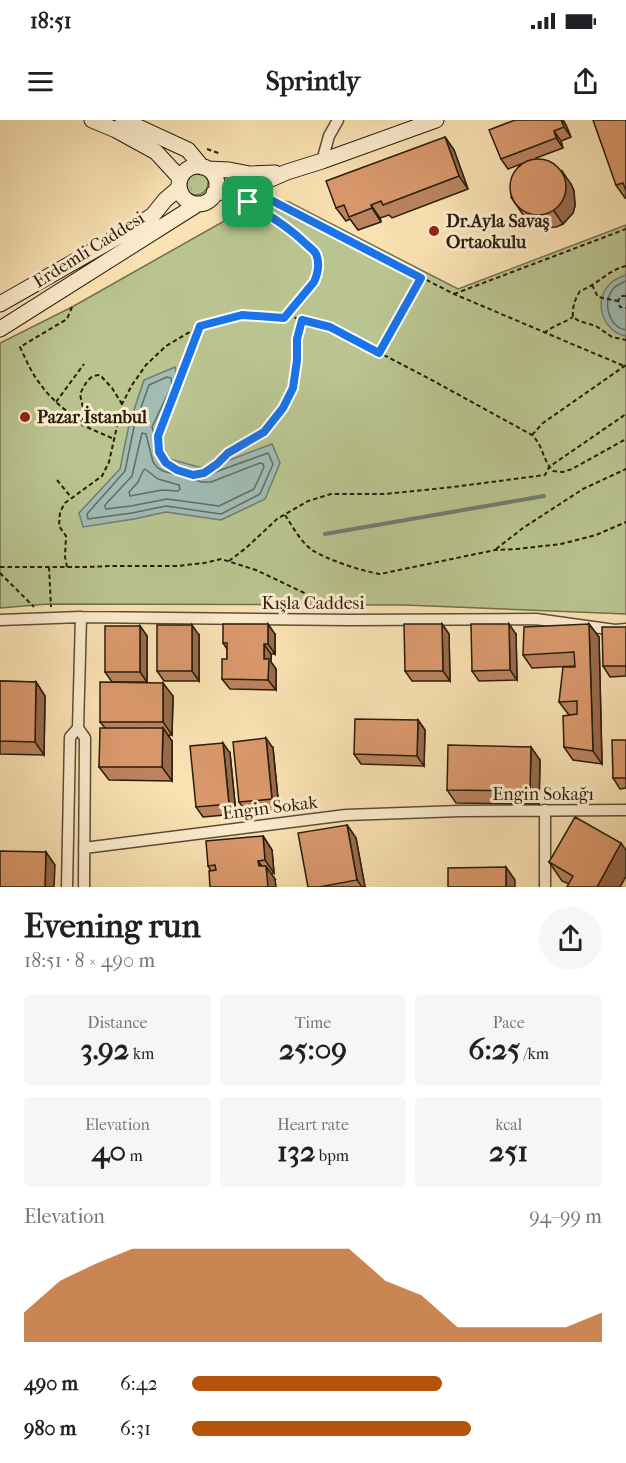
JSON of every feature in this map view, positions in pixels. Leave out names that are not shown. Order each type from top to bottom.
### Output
[{"type":"main road","points":[[92,120],[156,152],[179,183],[182,196],[186,200],[198,204],[209,200],[214,193],[215,179],[188,150],[123,120]]},
{"type":"main road","points":[[214,193],[259,184],[436,120]]},
{"type":"main road","points":[[179,183],[184,172],[189,168],[229,170],[250,174],[287,172]]},
{"type":"main road","name":"Erdemli Caddesi","points":[[0,304],[153,215],[179,183]]},
{"type":"main road","name":"Erdemli Caddesi","points":[[0,328],[198,204]]},
{"type":"street","points":[[322,161],[329,136],[338,120]]},
{"type":"street","points":[[81,617],[78,728],[85,738],[84,887]]},
{"type":"street","name":"Kışla Caddesi","points":[[0,620],[81,617],[349,620],[536,619],[615,630],[626,629]]},
{"type":"street","points":[[67,887],[70,737],[78,728]]},
{"type":"street","points":[[545,810],[545,887]]},
{"type":"street","name":"Engin Sokağı","points":[[460,811],[626,810]]},
{"type":"street","name":"Engin Sokak","points":[[84,848],[346,814],[460,811]]},
{"type":"path","points":[[206,149],[225,156]]},
{"type":"path","points":[[284,318],[314,282],[318,266],[315,253],[278,220],[248,202],[267,198],[454,294],[625,366]]},
{"type":"path","points":[[454,294],[626,229]]},
{"type":"path","points":[[573,317],[575,300],[580,291],[616,268],[626,266]]},
{"type":"path","points":[[379,353],[421,278]]},
{"type":"path","points":[[592,285],[598,297],[618,301]]},
{"type":"path","points":[[618,301],[621,296],[626,296]]},
{"type":"path","points":[[618,301],[620,307],[626,308]]},
{"type":"path","points":[[72,307],[67,319],[20,347],[41,386],[56,402],[89,426],[82,425]]},
{"type":"path","points":[[67,567],[66,536],[59,526],[60,512],[71,497],[102,476],[109,462],[122,404],[132,385],[146,365],[166,346],[200,326],[242,315],[297,318],[330,327],[532,435],[538,440],[549,467],[553,471],[572,469],[626,440]]},
{"type":"path","points":[[544,333],[573,317]]},
{"type":"path","points":[[573,317],[596,326],[612,337],[626,340]]},
{"type":"path","points":[[200,326],[158,436],[159,452],[166,463],[177,470],[193,475],[204,473],[228,453],[264,432],[283,408],[293,388],[297,339],[302,320]]},
{"type":"path","points":[[56,402],[84,364]]},
{"type":"path","points":[[532,435],[543,423],[625,366]]},
{"type":"path","points":[[82,425],[83,408],[80,394],[87,380],[94,375],[100,375],[107,381],[122,404]]},
{"type":"path","points":[[229,561],[277,519],[308,501],[331,495],[384,494],[545,475],[549,467],[626,414]]},
{"type":"path","points":[[82,425],[114,439]]},
{"type":"path","points":[[495,550],[523,528],[583,489],[626,469]]},
{"type":"path","points":[[57,480],[71,497]]},
{"type":"path","points":[[285,515],[301,539],[311,549],[368,572],[380,574],[495,550],[561,544],[596,535],[626,522]]},
{"type":"path","points":[[0,567],[177,566],[220,559],[256,570],[338,608]]},
{"type":"path","points":[[49,567],[51,612]]},
{"type":"path","points":[[0,573],[35,608],[36,612]]},
{"type":"green space","points":[[196,171],[204,175],[208,183],[204,191],[196,195],[188,191],[184,183],[188,175]]},
{"type":"green space","points":[[267,198],[289,202],[458,289],[626,225],[626,614],[405,605],[48,604],[0,608],[0,343],[72,307],[240,212],[261,214]]},
{"type":"water","points":[[626,275],[626,336],[611,329],[606,323],[601,308],[604,292],[609,285]]},
{"type":"water","points":[[175,367],[179,385],[158,427],[166,458],[206,469],[272,444],[280,463],[265,499],[221,520],[166,512],[83,527],[79,513],[120,469],[129,425],[144,380]]},
{"type":"building","points":[[515,120],[561,120],[564,127],[554,131],[556,138],[501,159],[489,130]]},
{"type":"building","points":[[593,120],[626,120],[626,191],[623,183],[616,185]]},
{"type":"building","points":[[445,137],[459,176],[383,205],[381,201],[371,205],[372,208],[349,217],[344,205],[336,208],[326,181]]},
{"type":"building","points":[[532,159],[544,159],[554,163],[562,171],[566,187],[562,203],[554,211],[544,215],[532,215],[522,211],[514,203],[510,193],[510,181],[514,171],[522,163]]},
{"type":"building","points":[[223,624],[268,624],[268,644],[264,644],[264,659],[269,659],[268,680],[222,679],[222,659],[227,659],[227,643],[223,643]]},
{"type":"building","points":[[404,624],[442,624],[443,671],[405,671]]},
{"type":"building","points":[[471,624],[509,624],[510,670],[472,671]]},
{"type":"building","points":[[589,624],[593,751],[564,747],[563,716],[577,714],[577,701],[559,702],[563,667],[575,667],[574,652],[523,655],[524,627]]},
{"type":"building","points":[[157,625],[192,625],[192,671],[157,671]]},
{"type":"building","points":[[105,626],[140,626],[140,672],[105,672]]},
{"type":"building","points":[[602,627],[626,627],[626,666],[603,666]]},
{"type":"building","points":[[0,681],[36,682],[35,742],[0,741]]},
{"type":"building","points":[[100,682],[163,683],[163,722],[100,722]]},
{"type":"building","points":[[355,719],[418,720],[417,756],[354,754]]},
{"type":"building","points":[[100,728],[163,728],[162,767],[99,767]]},
{"type":"building","points":[[266,738],[272,799],[239,802],[233,742]]},
{"type":"building","points":[[612,740],[626,740],[626,778],[613,778]]},
{"type":"building","points":[[223,743],[229,804],[196,807],[190,746]]},
{"type":"building","points":[[448,745],[531,747],[530,791],[447,790]]},
{"type":"building","points":[[575,817],[621,843],[597,887],[567,887],[573,876],[549,862]]},
{"type":"building","points":[[347,825],[357,880],[308,887],[298,833]]},
{"type":"building","points":[[263,836],[265,860],[258,861],[259,866],[266,866],[268,887],[210,887],[209,871],[216,870],[215,865],[208,866],[206,841]]},
{"type":"building","points":[[0,851],[46,852],[45,887],[0,887]]},
{"type":"building","points":[[506,867],[506,887],[448,887],[448,868]]},
{"type":"waterway","points":[[325,534],[544,496]]},
{"type":"place","name":"Dr.Ayla Savaş Ortaokulu","points":[[434,231]]},
{"type":"place","name":"Pazar İstanbul","points":[[25,417]]},
{"type":"route","points":[[267,198],[421,278],[379,353],[330,327],[302,320],[297,339],[293,388],[283,408],[264,432],[228,453],[204,473],[193,475],[177,470],[166,463],[159,452],[158,436],[200,326],[242,315],[284,318],[314,282],[316,276],[318,266],[315,253],[278,220],[248,202],[267,198]]}]
